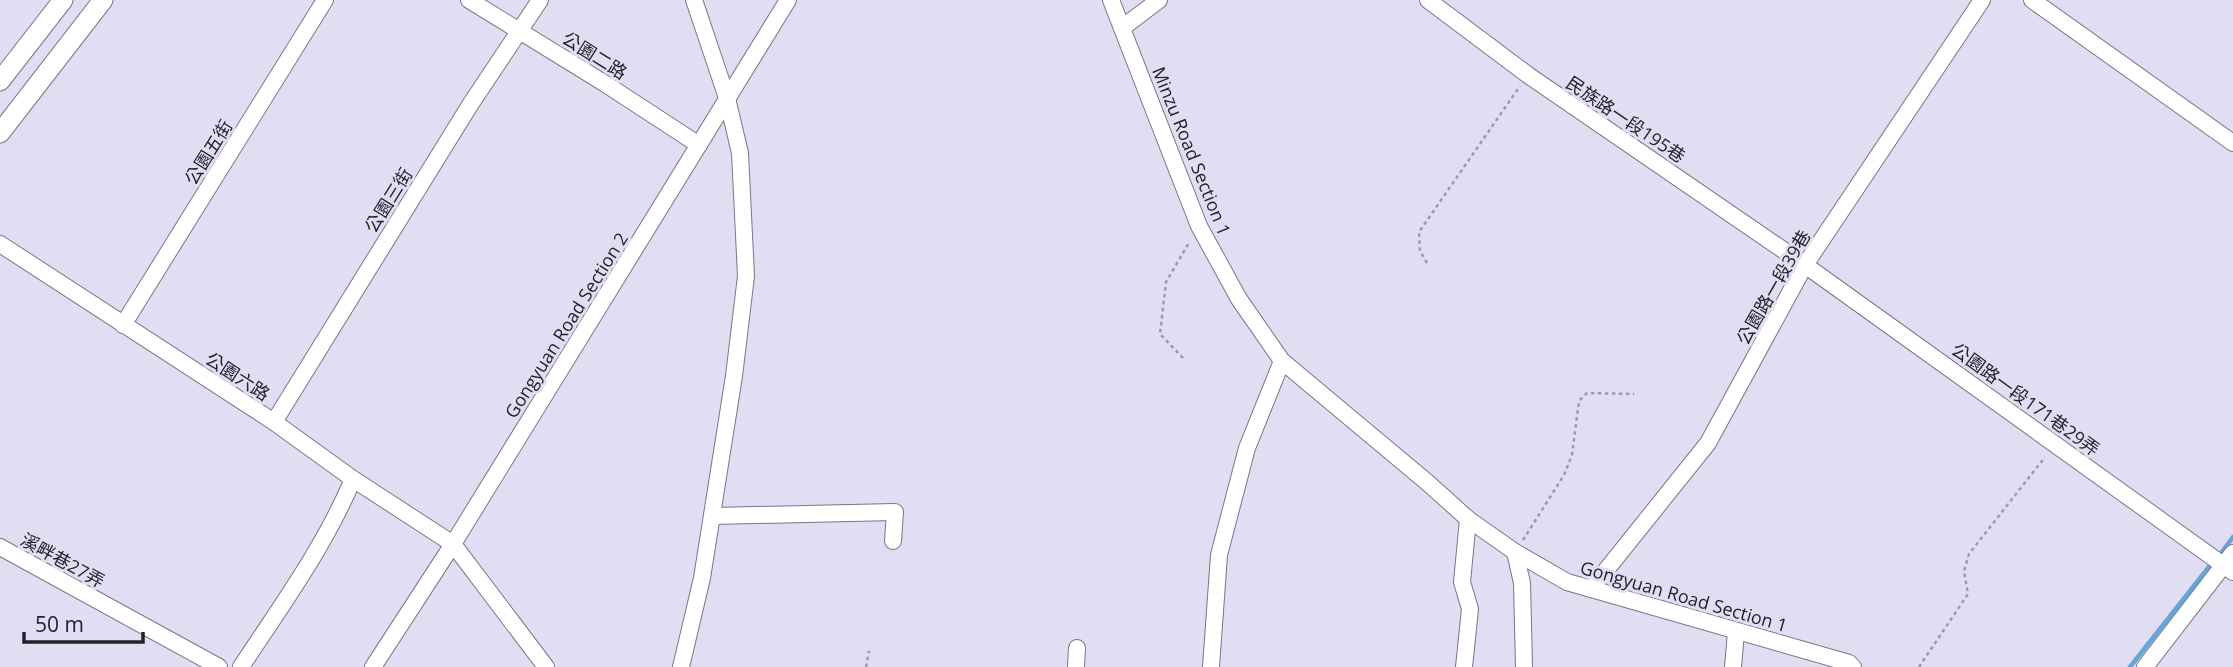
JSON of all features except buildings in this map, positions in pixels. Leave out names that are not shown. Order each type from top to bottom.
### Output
[{"type":"main road","points":[[0,81],[63,0]]},
{"type":"main road","points":[[0,133],[103,0]]},
{"type":"street","name":"公園五街","points":[[123,325],[325,0]]},
{"type":"street","name":"公園二路","points":[[469,0],[699,145]]},
{"type":"street","name":"公園三街","points":[[274,422],[442,150],[540,0]]},
{"type":"street","points":[[681,667],[702,578],[734,376],[746,276],[740,153],[727,98],[694,0]]},
{"type":"street","name":"Gongyuan Road Section 2","points":[[373,667],[453,544],[788,0]]},
{"type":"street","name":"Minzu Road Section 1","points":[[1111,0],[1199,226],[1239,299],[1282,361]]},
{"type":"street","points":[[1122,28],[1159,0]]},
{"type":"street","name":"民族路一段195巷","points":[[1428,0],[1528,75],[1805,265]]},
{"type":"street","name":"公園路一段39巷","points":[[1591,589],[1708,443],[1805,265],[1982,0]]},
{"type":"street","points":[[2032,0],[2233,143]]},
{"type":"street","name":"公園六路","points":[[0,244],[274,422],[453,544],[546,667]]},
{"type":"street","name":"公園路一段171巷29弄","points":[[1805,265],[2224,562]]},
{"type":"street","points":[[1211,667],[1219,555],[1247,448],[1282,361]]},
{"type":"street","name":"Gongyuan Road Section 1","points":[[1282,361],[1468,519],[1515,552],[1567,582],[1736,632],[1804,659],[1850,666]]},
{"type":"street","points":[[241,667],[340,511],[353,478]]},
{"type":"street","points":[[712,516],[895,512],[894,541]]},
{"type":"street","points":[[1464,667],[1470,609],[1462,582],[1468,519]]},
{"type":"street","name":"溪畔巷27弄","points":[[0,547],[219,667]]},
{"type":"street","points":[[1515,552],[1522,583],[1524,667]]},
{"type":"street","points":[[2145,667],[2224,562]]},
{"type":"street","points":[[1733,667],[1736,632]]},
{"type":"street","points":[[1076,667],[1077,648]]},
{"type":"path","points":[[1427,263],[1420,251],[1419,232],[1528,75]]},
{"type":"path","points":[[1183,358],[1160,334],[1164,295],[1166,282],[1199,226]]},
{"type":"path","points":[[1515,552],[1564,475],[1572,455],[1579,401],[1587,393],[1634,394]]},
{"type":"path","points":[[1919,667],[1968,594],[1964,571],[1969,554],[2055,444]]},
{"type":"path","points":[[866,667],[869,651]]},
{"type":"waterway","points":[[2218,557],[2233,537]]},
{"type":"waterway","points":[[2130,667],[2212,563]]}]
